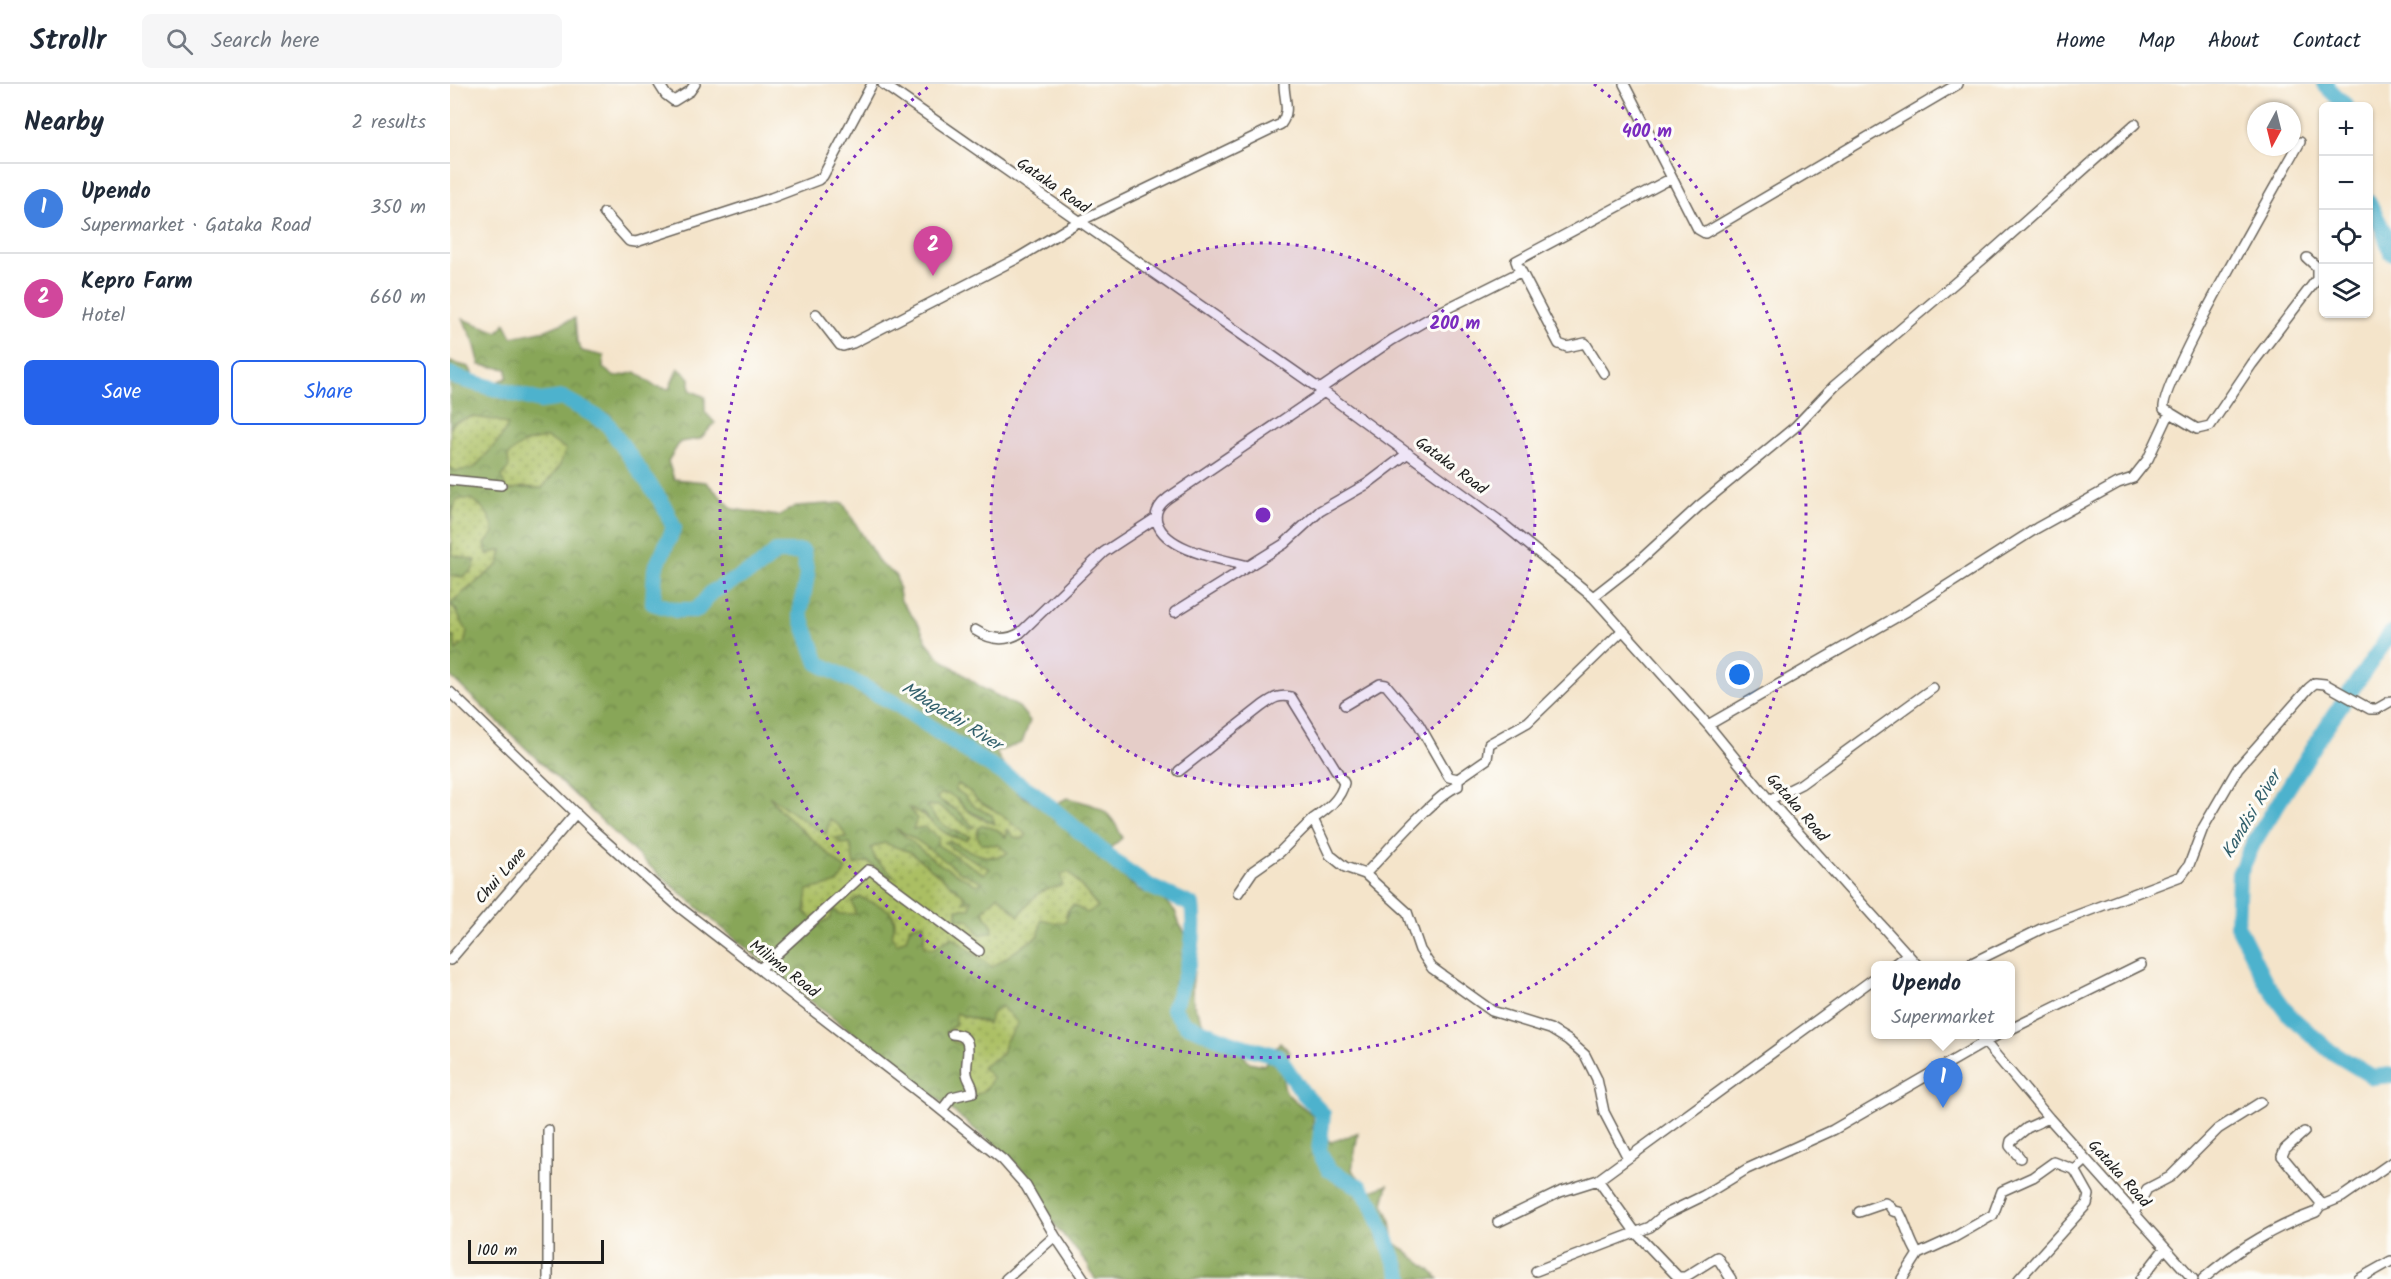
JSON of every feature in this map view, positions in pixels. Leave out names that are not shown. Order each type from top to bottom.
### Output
[{"type":"street","points":[[659,84],[666,95],[674,101],[690,91],[695,84]]},
{"type":"street","points":[[604,213],[629,241],[636,242],[771,198],[818,180],[823,176],[873,84]]},
{"type":"street","name":"Gataka Road","points":[[883,84],[1408,453],[1497,519],[1593,597],[1708,725],[1769,800],[1914,961]]},
{"type":"street","points":[[816,314],[843,346],[1018,258],[1078,222],[1281,124],[1288,108],[1284,84]]},
{"type":"street","points":[[1624,84],[1671,179],[1698,229],[1704,233],[1958,84]]},
{"type":"street","points":[[1593,597],[1639,561],[1698,507],[1795,427],[1834,386],[1983,260],[2136,124]]},
{"type":"street","points":[[2292,156],[2184,353],[2164,397],[2164,409],[2197,429],[2210,426],[2252,364],[2317,279],[2317,267],[2307,258]]},
{"type":"street","points":[[1516,261],[1671,179]]},
{"type":"street","points":[[1516,261],[1559,344],[1567,347],[1585,343],[1604,373]]},
{"type":"street","points":[[975,630],[983,635],[1003,639],[1020,633],[1104,552],[1156,518],[1161,502],[1392,340],[1444,310],[1520,272],[1516,261]]},
{"type":"street","points":[[1708,725],[1907,611],[2037,528],[2133,478],[2148,459],[2170,412]]},
{"type":"street","points":[[1175,612],[1284,544],[1320,511],[1367,484],[1408,453]]},
{"type":"street","points":[[450,480],[501,485]]},
{"type":"street","points":[[1156,518],[1165,536],[1176,544],[1248,566]]},
{"type":"street","points":[[1345,705],[1380,684],[1386,685],[1418,723],[1449,777],[1458,779],[1487,759],[1489,744],[1528,722],[1623,630]]},
{"type":"street","points":[[1976,961],[2043,928],[2181,876],[2189,865],[2203,828],[2238,768],[2315,683],[2325,684],[2370,709],[2378,709],[2391,701]]},
{"type":"street","points":[[1769,800],[1801,784],[1934,688]]},
{"type":"street","name":"Milima Road","points":[[450,692],[576,813],[679,907],[942,1110],[1016,1172],[1084,1279]]},
{"type":"street","points":[[1179,771],[1262,706],[1282,695],[1291,697],[1344,783],[1343,791],[1328,807],[1280,852],[1253,871],[1239,893]]},
{"type":"street","points":[[1365,874],[1422,816],[1452,788],[1458,786],[1458,779]]},
{"type":"street","name":"Chui Lane","points":[[450,960],[576,813]]},
{"type":"street","points":[[1313,819],[1330,855],[1345,867],[1365,874],[1407,912],[1420,950],[1432,968],[1492,1011],[1550,1029],[1568,1040],[1585,1055],[1597,1079],[1604,1112],[1628,1158]]},
{"type":"street","points":[[760,969],[868,870],[979,951]]},
{"type":"street","points":[[1899,961],[1908,954]]},
{"type":"street","points":[[2015,1027],[2141,965]]},
{"type":"street","points":[[1497,1222],[1560,1192],[1598,1180],[1871,980]]},
{"type":"street","points":[[942,1110],[952,1096],[973,1092],[973,1085],[967,1074],[968,1044],[965,1039],[952,1034]]},
{"type":"street","name":"Gataka Road","points":[[1981,1039],[2193,1279]]},
{"type":"street","points":[[1536,1271],[1650,1227],[1664,1215],[1703,1196],[1747,1169],[1833,1130],[1993,1039]]},
{"type":"street","points":[[2134,1213],[2147,1189],[2170,1177],[2218,1129],[2261,1102]]},
{"type":"street","points":[[2019,1158],[2010,1146],[2011,1141],[2027,1128],[2049,1118]]},
{"type":"street","points":[[548,1131],[548,1279]]},
{"type":"street","points":[[2304,1132],[2285,1149],[2282,1156],[2320,1202],[2320,1206]]},
{"type":"street","points":[[2075,1170],[2086,1160]]},
{"type":"street","points":[[1902,1279],[1918,1254],[1953,1238],[1993,1215],[2002,1191],[2033,1177],[2054,1162],[2075,1170],[2089,1195],[2087,1204],[2019,1279]]},
{"type":"street","points":[[2203,1279],[2234,1254],[2267,1233],[2316,1212],[2320,1206],[2342,1197],[2391,1163]]},
{"type":"street","points":[[1598,1180],[1636,1233],[1678,1277],[1684,1277],[1717,1257],[1731,1279]]},
{"type":"street","points":[[1859,1212],[1885,1203],[1893,1211],[1899,1212],[1906,1224],[1910,1242],[1918,1254]]},
{"type":"street","points":[[1006,1279],[1055,1236]]},
{"type":"street","points":[[2141,1279],[2165,1248]]},
{"type":"street","points":[[2359,1279],[2391,1261]]},
{"type":"green space","points":[[575,318],[577,342],[582,351],[604,356],[603,368],[615,377],[636,372],[654,386],[669,389],[678,368],[690,378],[690,390],[705,397],[705,412],[715,423],[700,439],[680,442],[668,461],[674,479],[706,482],[733,509],[778,516],[796,506],[843,503],[880,564],[896,575],[901,601],[939,657],[984,689],[1019,707],[1030,721],[1022,743],[996,752],[1018,793],[1044,810],[1067,798],[1101,809],[1113,820],[1122,838],[1100,857],[1139,890],[1160,897],[1175,911],[1180,925],[1196,951],[1192,988],[1194,1005],[1204,1025],[1227,1036],[1249,1062],[1264,1065],[1280,1042],[1290,1052],[1284,1076],[1285,1090],[1288,1095],[1313,1115],[1313,1129],[1331,1142],[1358,1133],[1352,1170],[1360,1179],[1360,1195],[1388,1185],[1383,1204],[1391,1221],[1394,1242],[1439,1279],[1095,1279],[1086,1262],[1054,1224],[1028,1176],[1011,1159],[922,1086],[799,992],[704,913],[646,863],[450,676],[450,638],[454,635],[456,649],[459,621],[457,611],[450,603],[499,564],[501,550],[487,554],[485,544],[453,507],[450,521],[450,467],[456,471],[495,420],[472,417],[454,422],[450,430],[450,362],[469,367],[484,393],[497,382],[507,378],[507,369],[480,365],[474,342],[463,319],[498,332],[505,323],[512,337],[546,330]],"holes":[[[509,467],[559,467],[542,488],[512,488],[502,477]],[[959,784],[978,801],[999,813],[1008,829],[1005,837],[998,830],[983,825],[978,828],[977,835],[981,844],[998,845],[1007,853],[1001,856],[986,856],[948,841],[945,842],[984,874],[943,848],[939,838],[924,827],[913,829],[922,812],[942,830],[967,840],[970,836],[957,833],[939,806],[970,828],[974,827],[957,810],[944,804],[957,799],[967,810],[996,824],[992,815],[975,807],[955,789]],[[771,798],[794,813],[801,821],[826,834],[830,819],[846,838],[834,837],[842,844],[850,843],[854,866],[868,862],[888,876],[897,877],[875,859],[884,844],[910,852],[966,897],[957,908],[957,918],[970,921],[980,935],[993,932],[992,925],[983,911],[998,896],[1019,917],[1026,906],[1043,891],[1062,885],[1069,872],[1095,903],[1075,905],[1069,910],[1066,921],[1056,923],[1041,918],[1039,935],[1015,951],[971,950],[952,937],[925,947],[924,922],[910,926],[906,939],[894,929],[892,915],[880,904],[860,897],[852,901],[855,914],[832,907],[826,887],[838,883],[846,870],[780,810]],[[956,1013],[988,1024],[1005,1042],[1002,1054],[981,1067],[965,1045],[946,1032],[955,1025]]]},
{"type":"green space","points":[[472,417],[495,420],[508,425],[500,439],[474,468],[456,471],[450,467],[450,430],[454,422]]},
{"type":"green space","points":[[547,438],[566,449],[559,467],[542,488],[523,487],[506,491],[502,477],[509,467],[508,456],[525,443]]},
{"type":"green space","points":[[457,499],[472,499],[490,518],[494,533],[485,544],[487,554],[502,550],[499,564],[450,603],[450,575],[462,577],[472,571],[476,560],[453,555],[451,527]]},
{"type":"green space","points":[[450,543],[453,555],[476,560],[472,571],[462,577],[450,575]]},
{"type":"green space","points":[[450,605],[467,630],[465,642],[456,650],[454,636],[450,638]]},
{"type":"green space","points":[[958,784],[1027,835],[1023,839],[1014,837],[1008,829],[1006,837],[998,830],[983,825],[978,828],[977,835],[981,844],[998,845],[1008,853],[993,857],[978,854],[949,841],[945,842],[953,849],[990,869],[984,874],[937,845],[939,838],[924,827],[913,829],[917,818],[909,808],[917,811],[948,835],[967,840],[970,836],[944,825],[934,816],[928,805],[939,806],[970,828],[974,827],[957,810],[936,798],[946,794],[954,797],[971,813],[995,824],[992,815],[975,807],[955,789]]},
{"type":"green space","points":[[769,796],[826,834],[830,819],[840,826],[847,838],[835,838],[842,844],[850,843],[854,865],[867,862],[888,876],[895,877],[875,859],[871,848],[884,843],[910,852],[966,897],[963,902],[972,900],[970,909],[957,909],[957,918],[970,920],[980,935],[993,932],[992,925],[983,911],[998,895],[1019,916],[1040,893],[1062,885],[1061,875],[1069,872],[1098,907],[1087,913],[1073,905],[1067,911],[1066,922],[1056,923],[1041,919],[1039,935],[992,967],[952,937],[933,949],[924,947],[924,923],[910,926],[906,939],[897,944],[891,935],[895,919],[892,914],[881,906],[860,897],[852,901],[856,914],[840,914],[832,908],[831,918],[819,924],[805,912],[808,890],[838,883],[846,870],[780,810]]},
{"type":"green space","points":[[895,828],[918,841],[962,873],[983,882],[976,885],[936,862]]},
{"type":"green space","points":[[1001,1006],[1018,1023],[1005,1042],[1002,1054],[982,1067],[992,1077],[989,1084],[981,1092],[970,1095],[962,1079],[965,1045],[953,1042],[946,1032],[955,1025],[956,1013],[988,1024],[992,1014]]},
{"type":"waterway","name":"Kandisi River","points":[[2324,84],[2342,102]]},
{"type":"waterway","name":"Kandisi River","points":[[2373,210],[2391,253]]},
{"type":"waterway","name":"Mbagathi River","points":[[450,374],[457,378],[540,401],[563,398],[606,422],[663,504],[674,528],[655,569],[653,603],[676,610],[697,610],[712,592],[759,567],[776,552],[803,552],[807,575],[800,614],[818,663],[898,705],[1034,793],[1119,865],[1151,887],[1192,905],[1193,932],[1190,958],[1173,1009],[1185,1024],[1235,1044],[1278,1056],[1303,1093],[1323,1114],[1319,1151],[1329,1170],[1360,1187],[1373,1205],[1402,1279]]},
{"type":"waterway","name":"Kandisi River","points":[[2391,633],[2330,721],[2254,842],[2239,874],[2237,925],[2266,983],[2290,1016],[2330,1051],[2373,1077],[2391,1075]]},
{"type":"place","name":"Kepro Farm","points":[[933,276]]},
{"type":"place","name":"Upendo","points":[[1943,1108]]}]
